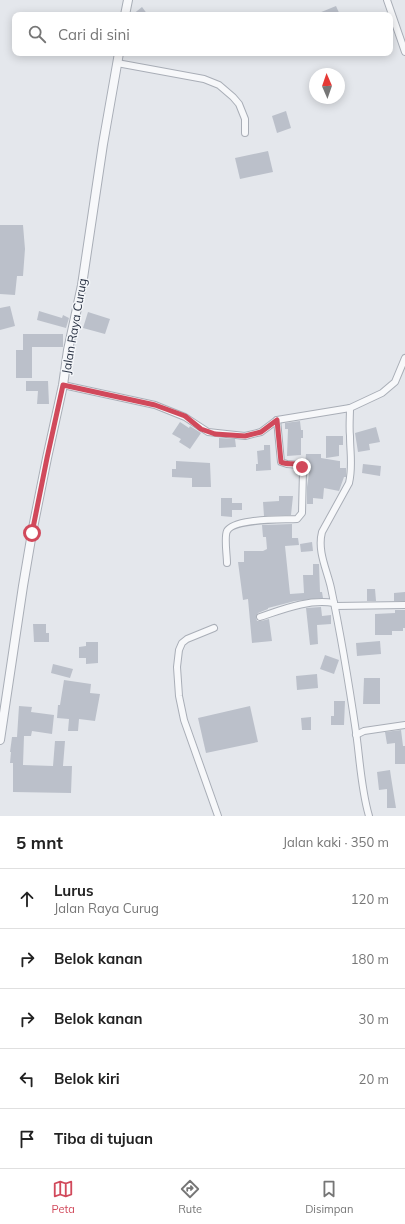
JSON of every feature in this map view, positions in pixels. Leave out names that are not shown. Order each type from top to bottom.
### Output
[{"type":"street","points":[[126,12],[128,0]]},
{"type":"street","points":[[387,0],[391,12]]},
{"type":"street","points":[[393,17],[405,52]]},
{"type":"street","name":"Jalan Raya Curug","points":[[0,740],[22,586],[82,285],[103,144],[118,56]]},
{"type":"street","points":[[117,63],[204,79],[219,85],[239,104],[245,118],[245,133]]},
{"type":"street","points":[[63,385],[155,405],[185,416],[201,429],[215,434],[245,436],[261,432],[277,420],[350,408],[382,393],[395,382],[405,358]]},
{"type":"street","points":[[350,408],[350,437],[352,456],[349,483],[320,538],[321,549],[334,605],[369,816]]},
{"type":"street","points":[[227,562],[226,536],[227,531],[232,526],[256,521],[297,519],[302,513],[304,470],[300,465],[281,462],[277,420]]},
{"type":"street","points":[[260,617],[296,606],[325,602],[334,605],[405,605]]},
{"type":"street","points":[[214,628],[187,639],[182,643],[179,650],[177,667],[179,696],[184,720],[218,816]]},
{"type":"street","points":[[356,734],[364,731],[405,725]]},
{"type":"building","points":[[336,6],[339,12],[321,12]]},
{"type":"building","points":[[142,7],[146,12],[136,12]]},
{"type":"building","points":[[286,111],[291,128],[277,133],[272,116]]},
{"type":"building","points":[[268,151],[273,172],[240,179],[235,158]]},
{"type":"building","points":[[0,225],[23,225],[25,249],[23,276],[17,276],[15,295],[0,294]]},
{"type":"building","points":[[10,306],[15,326],[0,330],[0,308]]},
{"type":"building","points":[[39,311],[62,318],[63,315],[69,318],[66,328],[37,320]]},
{"type":"building","points":[[88,312],[110,319],[105,334],[83,328]]},
{"type":"building","points":[[23,334],[63,334],[63,347],[32,347],[32,378],[16,378],[16,350],[23,350]]},
{"type":"building","points":[[26,381],[48,381],[49,404],[37,404],[38,391],[26,391]]},
{"type":"building","points":[[300,421],[301,430],[303,430],[303,438],[301,438],[301,455],[287,456],[288,429],[285,429],[285,423]]},
{"type":"building","points":[[180,422],[201,433],[190,449],[179,442],[181,439],[172,434]]},
{"type":"building","points":[[376,427],[380,442],[369,444],[370,450],[358,452],[355,433]]},
{"type":"building","points":[[326,436],[343,436],[343,445],[339,445],[339,456],[326,458]]},
{"type":"building","points":[[219,438],[235,439],[236,447],[219,448]]},
{"type":"building","points":[[264,445],[270,445],[271,470],[256,471],[256,464],[258,464],[257,451],[264,450]]},
{"type":"building","points":[[306,454],[321,454],[321,458],[340,461],[340,468],[346,468],[346,477],[344,477],[339,491],[324,488],[323,499],[313,498],[313,504],[307,504],[307,487],[310,466],[305,465]]},
{"type":"building","points":[[176,461],[210,463],[211,487],[192,487],[192,478],[172,477],[172,469],[176,469]]},
{"type":"building","points":[[363,464],[381,466],[380,476],[362,473]]},
{"type":"building","points":[[279,496],[293,496],[291,515],[264,516],[263,502],[279,501]]},
{"type":"building","points":[[221,498],[232,498],[232,503],[242,503],[242,510],[232,510],[232,517],[221,516]]},
{"type":"building","points":[[292,524],[292,538],[298,538],[299,545],[285,546],[290,594],[304,593],[303,575],[313,575],[313,564],[319,564],[320,592],[322,592],[323,598],[295,601],[268,608],[258,613],[256,617],[257,621],[269,619],[272,641],[252,643],[248,599],[243,600],[238,562],[244,562],[244,551],[263,551],[267,549],[266,537],[263,537],[262,525]]},
{"type":"building","points":[[312,542],[313,551],[301,552],[300,544]]},
{"type":"building","points":[[367,589],[375,589],[376,601],[367,601]]},
{"type":"building","points":[[405,592],[405,601],[394,601],[394,593]]},
{"type":"building","points":[[321,607],[322,616],[331,615],[331,624],[317,625],[318,644],[310,645],[306,608]]},
{"type":"building","points":[[395,610],[405,610],[405,628],[403,628],[403,631],[392,631],[392,635],[375,635],[375,614],[395,613]]},
{"type":"building","points":[[33,624],[46,624],[46,633],[49,633],[49,642],[34,642]]},
{"type":"building","points":[[380,641],[381,654],[357,656],[356,643]]},
{"type":"building","points":[[86,642],[98,642],[98,663],[86,664],[86,658],[79,658],[79,647],[86,646]]},
{"type":"building","points":[[325,655],[339,660],[334,674],[320,669]]},
{"type":"building","points":[[53,664],[73,669],[70,678],[51,673]]},
{"type":"building","points":[[317,674],[318,688],[297,690],[296,676]]},
{"type":"building","points":[[364,678],[380,678],[380,704],[363,704]]},
{"type":"building","points":[[64,680],[91,684],[90,693],[100,694],[95,721],[79,719],[78,731],[68,731],[69,719],[57,718],[58,705],[60,705]]},
{"type":"building","points":[[334,701],[345,701],[344,725],[331,725],[331,716],[334,716]]},
{"type":"building","points":[[19,706],[32,707],[31,712],[54,715],[52,734],[32,731],[31,736],[24,736],[23,765],[53,766],[55,741],[65,741],[63,766],[72,766],[71,793],[13,792],[13,763],[10,763],[10,752],[12,737],[17,737]]},
{"type":"building","points":[[250,706],[258,742],[206,753],[198,718]]},
{"type":"building","points":[[311,717],[311,730],[302,730],[301,718]]},
{"type":"building","points":[[401,730],[403,746],[405,746],[405,764],[395,764],[395,743],[387,744],[385,732]]},
{"type":"building","points":[[390,770],[396,808],[387,808],[387,789],[379,790],[377,772]]},
{"type":"route","points":[[32,533],[63,385],[155,405],[185,416],[201,429],[215,434],[245,436],[254,434],[261,432],[277,420],[281,462],[283,464],[297,464],[302,467]]}]
